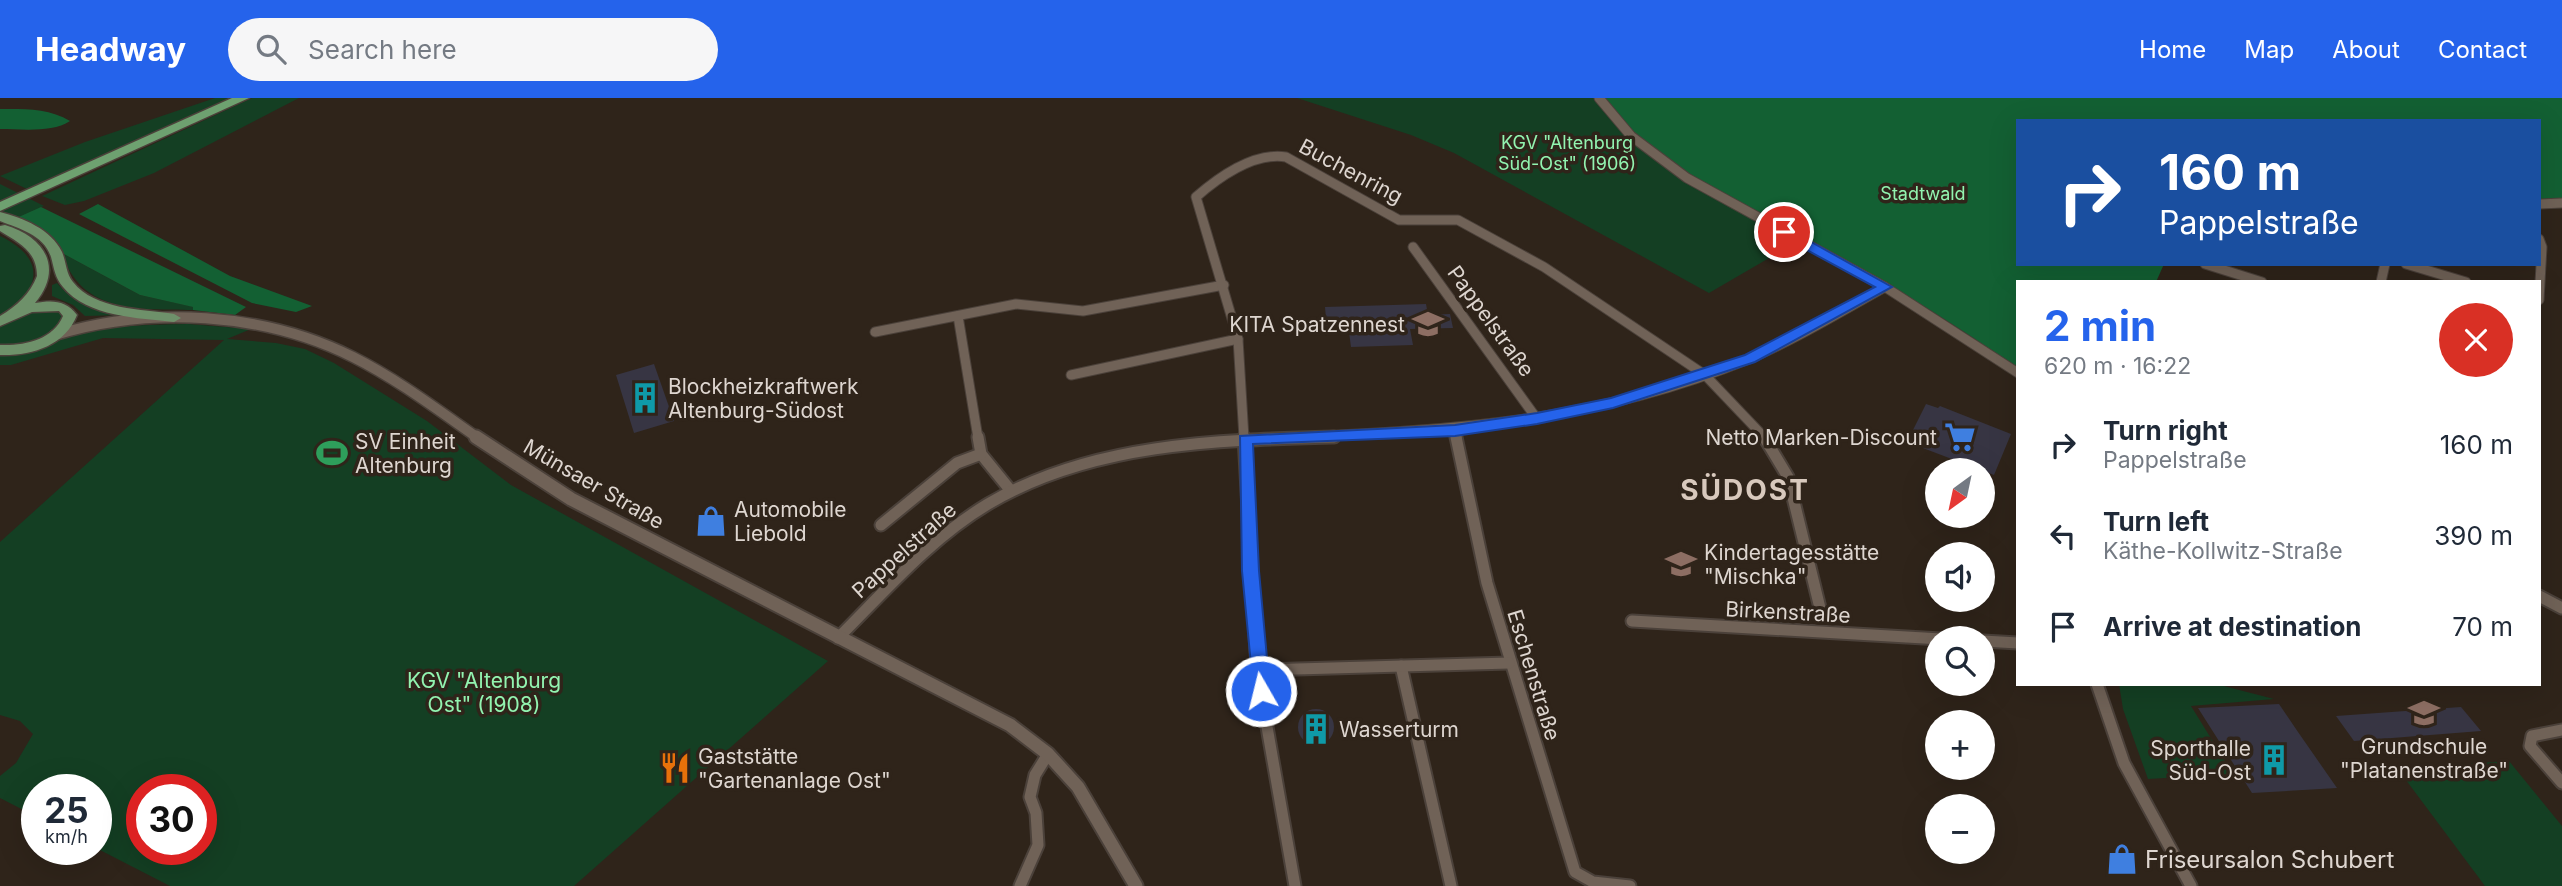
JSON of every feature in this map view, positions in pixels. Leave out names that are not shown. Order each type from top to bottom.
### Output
[{"type":"highway","points":[[0,207],[243,98]]},
{"type":"main road","points":[[0,216],[37,233],[52,245],[65,282],[84,297],[112,308],[174,318]]},
{"type":"main road","points":[[0,226],[36,248],[44,264],[42,285],[55,305]]},
{"type":"main road","points":[[6,318],[42,285]]},
{"type":"main road","points":[[0,350],[30,346],[55,335],[64,328],[71,315],[68,310],[55,305],[34,307],[6,318]]},
{"type":"street","points":[[1599,98],[1631,135],[1687,178],[1885,287],[2016,372]]},
{"type":"street","name":"Buchenring","points":[[1295,886],[1257,670],[1238,339],[1196,197],[1213,182],[1257,159],[1274,155],[1286,157],[1399,220],[1458,220],[1567,281],[1705,375]]},
{"type":"street","points":[[2541,204],[2562,203]]},
{"type":"street","name":"Pappelstraße","points":[[1413,247],[1537,419]]},
{"type":"street","points":[[2540,280],[2541,252]]},
{"type":"street","points":[[2210,266],[2256,280]]},
{"type":"street","points":[[2413,266],[2459,280]]},
{"type":"street","points":[[875,332],[1016,304],[1083,311],[1224,285]]},
{"type":"street","name":"Pappelstraße","points":[[838,638],[957,525],[1012,491],[1078,466],[1154,447],[1245,439],[1455,430],[1537,419],[1613,402],[1750,359],[1885,287]]},
{"type":"street","name":"Münsaer Straße","points":[[71,315],[103,322]]},
{"type":"street","points":[[958,316],[981,454],[1012,491]]},
{"type":"street","name":"Münsaer Straße","points":[[55,335],[103,322],[174,318],[262,324],[303,335],[350,354],[413,390],[541,481],[838,638],[964,699],[1010,725],[1048,754],[1078,786],[1136,886]]},
{"type":"street","points":[[1071,375],[1238,339]]},
{"type":"street","name":"Birkenstraße","points":[[1705,375],[1762,433],[1788,477],[1820,608]]},
{"type":"street","name":"Eschenstraße","points":[[1455,430],[1487,583],[1509,663],[1575,872],[1593,882],[1630,886]]},
{"type":"street","name":"Pappelstraße","points":[[881,525],[957,463],[981,454]]},
{"type":"street","points":[[2541,597],[2562,608]]},
{"type":"street","name":"Birkenstraße","points":[[1632,621],[1925,638]]},
{"type":"street","points":[[1995,642],[2016,643]]},
{"type":"street","points":[[1257,670],[1509,663]]},
{"type":"street","points":[[1401,666],[1451,886]]},
{"type":"street","points":[[2097,686],[2102,713],[2118,754],[2191,886]]},
{"type":"street","points":[[2562,730],[2532,736],[2530,746],[2562,783]]},
{"type":"street","points":[[1020,886],[1038,845],[1036,813],[1030,797],[1035,775],[1048,754]]},
{"type":"green space","points":[[215,98],[234,98],[29,190],[0,176],[85,142]]},
{"type":"green space","points":[[252,98],[299,98],[154,173],[84,201],[65,205],[42,196]]},
{"type":"green space","name":"KGV \"Altenburg Süd-Ost\" (1906)","points":[[1297,98],[1595,98],[1720,201],[1795,243],[1709,293],[1454,153],[1411,135]]},
{"type":"green space","name":"Stadtwald","points":[[1595,98],[2562,98],[2562,206],[2541,208],[2541,119],[2016,119],[2016,266],[2163,266],[2157,280],[2016,280],[2016,368],[1939,316],[1858,267],[1803,237],[1795,243],[1682,179],[1641,149],[1611,120]]},
{"type":"green space","points":[[0,109],[45,111],[70,121],[45,129],[0,129]]},
{"type":"green space","points":[[0,184],[44,206],[14,219],[0,212]]},
{"type":"green space","points":[[98,204],[230,276],[312,306],[296,312],[252,303],[79,214]]},
{"type":"green space","points":[[41,207],[246,307],[235,315],[193,310],[193,307],[140,295],[62,253],[54,240],[14,219]]},
{"type":"green space","points":[[0,236],[26,255],[32,265],[33,275],[31,286],[24,297],[0,317]]},
{"type":"green space","points":[[62,253],[140,295],[194,307],[193,310],[133,308],[98,298],[83,288],[71,273]]},
{"type":"green space","points":[[57,283],[79,301],[122,315],[85,316],[73,305],[52,296],[52,285]]},
{"type":"green space","points":[[56,310],[63,315],[62,323],[49,333],[26,344],[0,344],[0,327],[6,322],[26,314]]},
{"type":"green space","name":"KGV \"Altenburg Ost\" (1908)","points":[[188,324],[251,329],[227,339],[276,343],[305,349],[334,363],[427,421],[511,485],[828,661],[574,886],[170,886],[129,865],[217,865],[217,774],[126,774],[126,863],[112,856],[112,774],[21,774],[21,809],[0,798],[0,776],[16,763],[33,734],[20,721],[0,715],[0,542],[224,340],[103,338],[11,365],[0,365],[0,356],[19,353],[83,332],[128,326]]},
{"type":"green space","points":[[2119,686],[2224,686],[2274,699],[2191,706],[2233,774],[2148,779],[2123,709]]},
{"type":"green space","points":[[2509,761],[2562,826],[2562,886],[2485,886],[2397,768]]},
{"type":"building","name":"KITA Spatzennest","points":[[1426,304],[1428,315],[1450,314],[1453,328],[1410,329],[1413,345],[1351,347],[1349,332],[1306,333],[1304,320],[1326,319],[1325,307]]},
{"type":"building","name":"Blockheizkraftwerk Altenburg-Südost","points":[[654,364],[674,421],[634,433],[616,375]]},
{"type":"building","name":"Netto Marken-Discount","points":[[1926,404],[1938,408],[1940,406],[2011,434],[1995,473],[1995,458],[1949,458],[1907,442]]},
{"type":"building","name":"Sporthalle Süd-Ost","points":[[2279,704],[2337,788],[2252,793],[2198,708]]},
{"type":"building","name":"Grundschule \"Platanenstraße\"","points":[[2461,707],[2481,731],[2354,741],[2336,716]]},
{"type":"building","name":"Wasserturm","points":[[1316,709],[1329,714],[1334,727],[1329,740],[1316,745],[1303,740],[1298,727],[1303,714]]},
{"type":"place","name":"KITA Spatzennest","points":[[1428,324]]},
{"type":"place","name":"Blockheizkraftwerk Altenburg-Südost","points":[[645,398]]},
{"type":"place","name":"Netto Marken-Discount","points":[[1960,437]]},
{"type":"place","name":"SV Einheit Altenburg","points":[[332,453]]},
{"type":"place","name":"Automobile Liebold","points":[[711,521]]},
{"type":"place","name":"Kindertagesstätte \"Mischka\"","points":[[1681,564]]},
{"type":"place","name":"Grundschule \"Platanenstraße\"","points":[[2424,713]]},
{"type":"place","name":"Wasserturm","points":[[1316,729]]},
{"type":"place","name":"Sporthalle Süd-Ost","points":[[2274,760]]},
{"type":"place","name":"Gaststätte \"Gartenanlage Ost\"","points":[[675,768]]},
{"type":"place","name":"Friseursalon Schubert","points":[[2122,859]]},
{"type":"district","name":"SÜDOST","points":[[1745,490]]},
{"type":"route","points":[[1261,691],[1257,670],[1245,439],[1455,430],[1537,419],[1613,402],[1750,359],[1885,287],[1784,232]]}]
